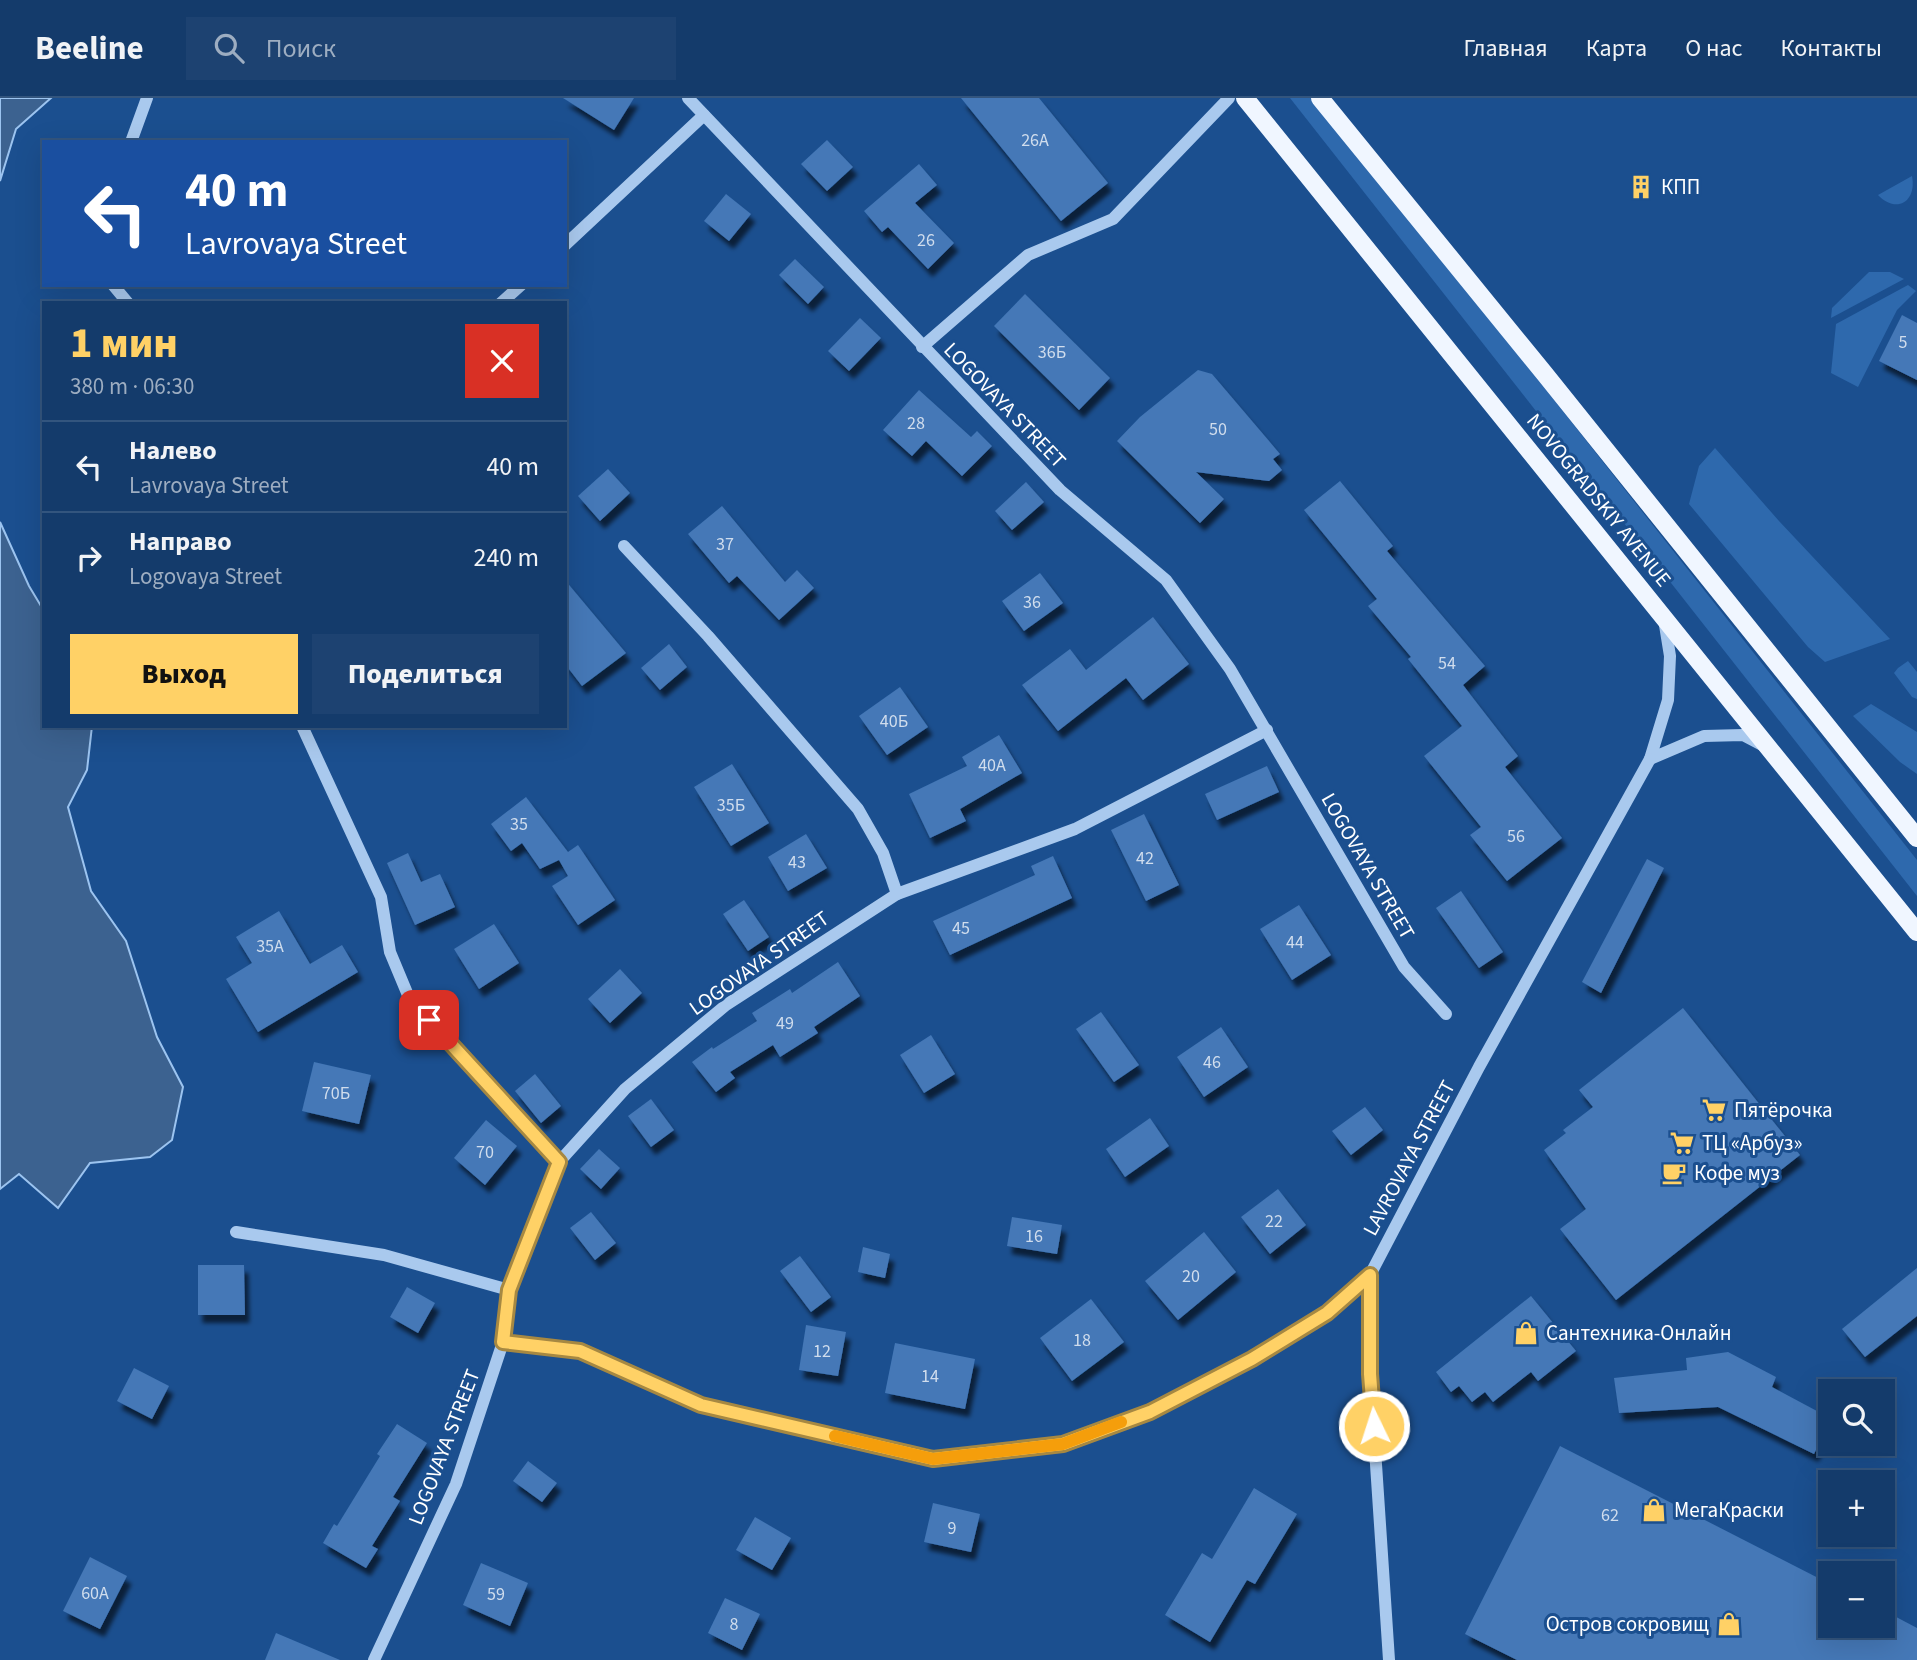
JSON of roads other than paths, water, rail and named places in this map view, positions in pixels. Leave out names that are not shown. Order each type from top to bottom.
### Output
[{"type":"main road","name":"NOVOGRADSKIY AVENUE","points":[[1245,98],[1917,932]]},
{"type":"main road","name":"NOVOGRADSKIY AVENUE","points":[[1320,98],[1917,838]]},
{"type":"street","points":[[132,140],[147,98]]},
{"type":"street","name":"LOGOVAYA STREET","points":[[688,98],[1060,490],[1166,580],[1230,668],[1404,967],[1446,1014]]},
{"type":"street","points":[[922,347],[1028,255],[1113,219],[1229,98]]},
{"type":"street","points":[[567,243],[704,115]]},
{"type":"street","points":[[115,287],[126,301]]},
{"type":"street","points":[[503,301],[518,287]]},
{"type":"street","points":[[624,545],[708,636],[858,809],[883,853],[897,894]]},
{"type":"street","name":"LAVROVAYA STREET","points":[[503,1342],[580,1351],[701,1405],[933,1459],[1063,1444],[1150,1412],[1252,1359],[1316,1320],[1370,1275],[1479,1067],[1650,759],[1668,700],[1670,656],[1663,615]]},
{"type":"street","points":[[303,728],[381,897],[390,952],[410,1000],[559,1162]]},
{"type":"street","name":"LOGOVAYA STREET","points":[[374,1660],[456,1484],[503,1342],[509,1290],[559,1162],[625,1089],[726,1005],[897,894],[1075,829],[1267,730]]},
{"type":"street","points":[[1650,759],[1704,736],[1743,735],[1772,750]]},
{"type":"street","points":[[236,1232],[384,1255],[509,1290]]},
{"type":"street","points":[[1370,1275],[1370,1374],[1389,1660]]},
{"type":"place","name":"КПП","points":[[1641,187]]},
{"type":"place","name":"Пятёрочка","points":[[1714,1110]]},
{"type":"place","name":"ТЦ «Арбуз»","points":[[1682,1143]]},
{"type":"place","name":"Кофе муз","points":[[1674,1173]]},
{"type":"place","name":"Сантехника-Онлайн","points":[[1526,1333]]},
{"type":"place","name":"МегаКраски","points":[[1654,1510]]},
{"type":"place","name":"Остров сокровищ","points":[[1729,1624]]}]
